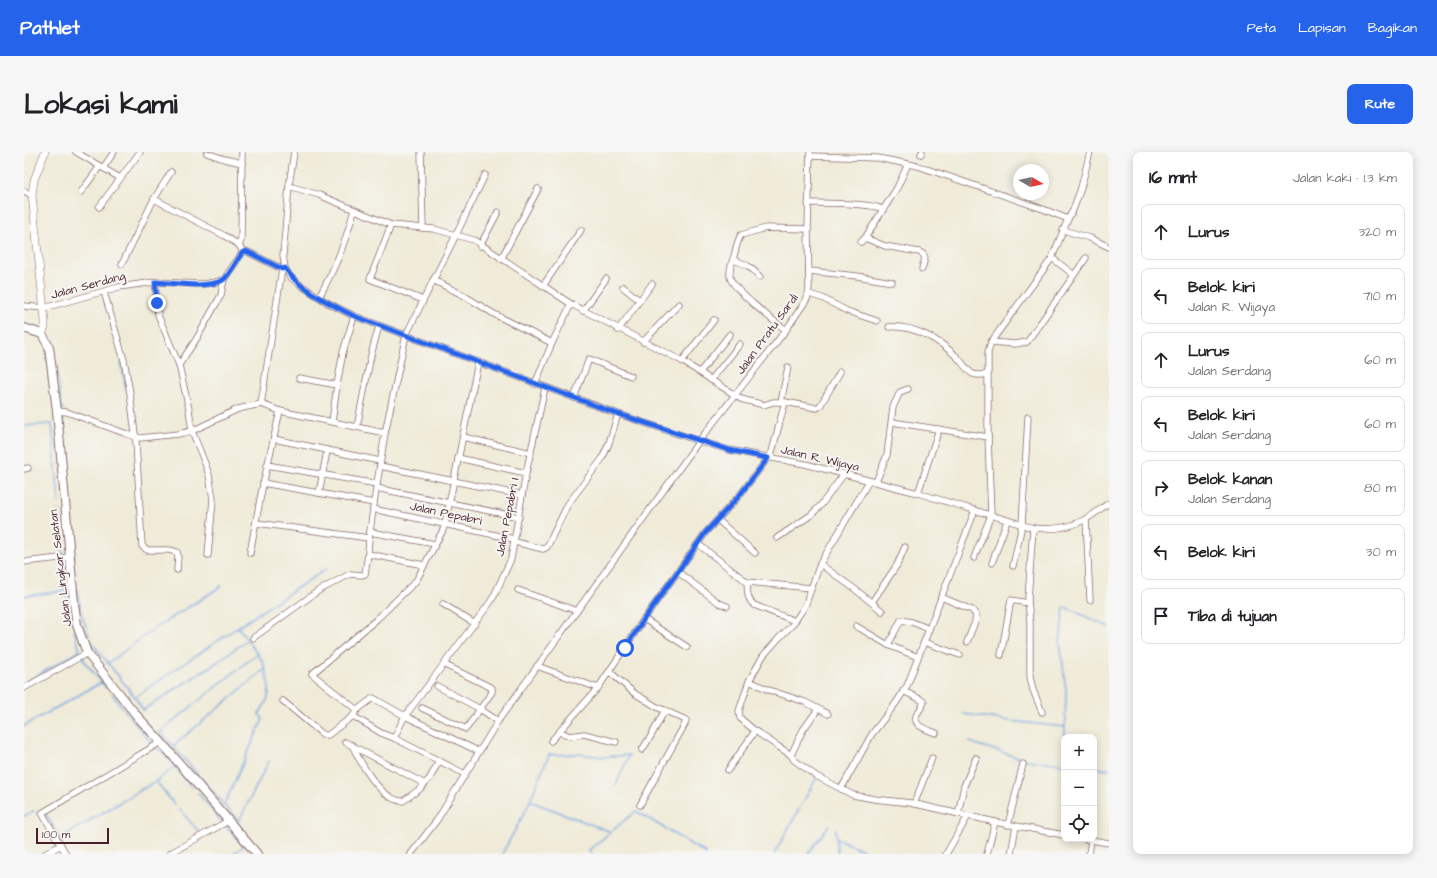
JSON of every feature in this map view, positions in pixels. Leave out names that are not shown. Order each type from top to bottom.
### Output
[{"type":"highway","points":[[24,328],[42,334]]},
{"type":"highway","name":"Jalan Lingkar Selatan","points":[[42,334],[49,347],[57,411],[69,557],[77,625],[87,653],[137,716],[256,854]]},
{"type":"main road","points":[[42,334],[45,327],[44,308],[32,195],[34,180],[45,152]]},
{"type":"street","points":[[76,152],[120,178]]},
{"type":"street","points":[[81,192],[114,152]]},
{"type":"street","points":[[99,207],[140,152]]},
{"type":"street","points":[[242,152],[240,245],[243,252]]},
{"type":"street","points":[[261,404],[283,269],[289,186],[294,152]]},
{"type":"street","points":[[421,152],[423,228]]},
{"type":"street","points":[[974,558],[991,515],[988,437],[988,352],[991,342],[1052,258],[1081,188],[1090,152]]},
{"type":"street","points":[[206,153],[242,163]]},
{"type":"street","points":[[810,154],[878,158],[918,166],[1036,206],[1068,219]]},
{"type":"street","name":"Jalan Pratu Sardi","points":[[412,854],[437,820],[498,720],[699,441],[735,397],[799,312],[809,294],[808,203],[810,154]]},
{"type":"street","points":[[908,164],[897,188],[863,240],[885,246],[919,252],[923,254],[925,258],[922,269]]},
{"type":"street","points":[[122,264],[154,199],[171,172]]},
{"type":"street","points":[[253,638],[318,591],[350,574],[364,575],[385,433],[406,335],[485,175]]},
{"type":"street","points":[[289,186],[319,195],[391,225],[423,228],[474,240],[480,246],[571,304],[618,330],[682,361],[741,400],[764,405],[773,402],[783,402],[817,408],[820,406],[840,372]]},
{"type":"street","points":[[501,259],[538,189]]},
{"type":"street","points":[[24,191],[32,195]]},
{"type":"street","points":[[154,199],[240,245]]},
{"type":"street","points":[[808,203],[862,205],[882,209]]},
{"type":"street","points":[[319,297],[342,252],[354,210]]},
{"type":"street","points":[[480,246],[498,212]]},
{"type":"street","points":[[391,225],[370,278],[423,300]]},
{"type":"street","points":[[786,330],[768,317],[734,285],[730,275],[733,260],[738,240],[744,234],[766,228],[808,229]]},
{"type":"street","points":[[543,286],[581,230]]},
{"type":"street","points":[[1063,230],[1090,238],[1109,246]]},
{"type":"street","points":[[243,252],[246,251],[283,269]]},
{"type":"street","points":[[179,365],[197,338],[221,295],[224,279],[243,252]]},
{"type":"street","points":[[1052,258],[1074,275]]},
{"type":"street","points":[[991,342],[1015,344],[1027,342],[1086,258]]},
{"type":"street","points":[[733,260],[745,264],[760,277]]},
{"type":"street","name":"Jalan R. Wijaya","points":[[283,269],[290,276],[319,297],[354,316],[544,388],[729,450],[876,482],[975,510],[1007,521],[1045,530],[1072,525],[1086,519],[1109,503]]},
{"type":"street","points":[[809,271],[857,276],[892,282]]},
{"type":"street","name":"Jalan Serdang","points":[[44,308],[119,287],[155,282],[204,284],[224,279]]},
{"type":"street","points":[[583,311],[606,279]]},
{"type":"street","points":[[433,280],[463,295],[494,314],[552,343]]},
{"type":"street","points":[[155,282],[158,315],[179,365],[192,431],[206,466],[213,499],[208,555]]},
{"type":"street","points":[[618,330],[652,284]]},
{"type":"street","points":[[623,288],[640,300]]},
{"type":"street","points":[[104,292],[124,360],[135,436],[142,546],[147,550],[169,550],[177,552],[177,570]]},
{"type":"street","points":[[809,294],[822,298],[847,311],[877,321]]},
{"type":"street","points":[[535,384],[552,343],[571,304]]},
{"type":"street","points":[[643,342],[679,304]]},
{"type":"street","points":[[24,306],[44,308]]},
{"type":"street","points":[[332,422],[343,352],[354,316]]},
{"type":"street","points":[[682,361],[714,320]]},
{"type":"street","points":[[357,427],[371,355],[379,326]]},
{"type":"street","points":[[889,327],[898,326],[911,329],[931,337],[958,358],[971,373],[977,375],[988,374]]},
{"type":"street","points":[[700,372],[730,334]]},
{"type":"street","points":[[711,380],[740,344]]},
{"type":"street","points":[[574,398],[589,359],[631,376]]},
{"type":"street","points":[[357,710],[312,674],[377,619],[418,578],[445,524],[448,503],[478,362]]},
{"type":"street","points":[[551,741],[598,688],[644,619],[698,544],[739,496],[772,452],[783,402],[788,367]]},
{"type":"street","points":[[300,378],[337,385]]},
{"type":"street","name":"Jalan Pepabri I","points":[[394,738],[405,716],[476,624],[494,596],[511,559],[526,473],[544,388]]},
{"type":"street","points":[[876,482],[886,456],[893,407],[900,392],[908,389]]},
{"type":"street","points":[[57,411],[67,412],[135,436],[149,438],[192,431],[238,409],[261,404],[280,411],[385,433]]},
{"type":"street","points":[[250,553],[267,465],[280,411]]},
{"type":"street","name":"Jalan Pepabri","points":[[373,509],[515,540],[543,549],[547,547],[568,504],[602,459],[609,443],[618,414]]},
{"type":"street","points":[[1013,566],[1022,525],[1028,417]]},
{"type":"street","points":[[892,422],[988,437]]},
{"type":"street","points":[[918,494],[939,429]]},
{"type":"street","points":[[462,437],[530,453]]},
{"type":"street","points":[[274,439],[522,495]]},
{"type":"street","points":[[319,493],[327,451]]},
{"type":"street","points":[[458,458],[526,473]]},
{"type":"street","points":[[267,465],[323,474],[448,503],[518,517]]},
{"type":"street","points":[[777,538],[811,515],[822,505],[844,474]]},
{"type":"street","points":[[869,481],[820,564],[805,606],[795,621],[764,656],[749,681],[739,711],[740,718],[755,731],[791,755],[794,760],[816,776],[853,795],[914,804],[1008,825],[1061,834]]},
{"type":"street","points":[[264,483],[374,502]]},
{"type":"street","points":[[841,790],[872,734],[896,704],[903,691],[924,642],[975,510]]},
{"type":"street","points":[[1086,519],[1090,600]]},
{"type":"street","points":[[718,520],[755,553]]},
{"type":"street","points":[[992,563],[1007,521]]},
{"type":"street","points":[[256,523],[370,535],[435,544]]},
{"type":"street","points":[[1033,528],[1028,603],[1030,623],[1030,677],[1033,690],[1042,712]]},
{"type":"street","points":[[698,544],[747,582],[812,588]]},
{"type":"street","points":[[872,602],[897,565],[905,547]]},
{"type":"street","points":[[368,554],[424,565]]},
{"type":"street","points":[[24,562],[69,557]]},
{"type":"street","points":[[820,564],[882,611]]},
{"type":"street","points":[[678,572],[719,604],[727,606]]},
{"type":"street","points":[[747,582],[748,598],[754,605],[795,621]]},
{"type":"street","points":[[518,590],[578,611]]},
{"type":"street","points":[[941,597],[972,610],[976,615],[975,622],[967,642]]},
{"type":"street","points":[[1001,655],[1011,600],[1028,603]]},
{"type":"street","points":[[443,604],[476,624]]},
{"type":"street","points":[[644,619],[687,647]]},
{"type":"street","points":[[888,645],[900,620],[912,622],[929,629]]},
{"type":"street","points":[[856,626],[888,645],[918,657]]},
{"type":"street","points":[[924,642],[960,655]]},
{"type":"street","points":[[24,688],[87,653]]},
{"type":"street","points":[[422,708],[466,729],[492,692],[492,689],[448,666]]},
{"type":"street","points":[[537,666],[598,688]]},
{"type":"street","points":[[610,672],[634,693],[657,707],[686,720],[640,805]]},
{"type":"street","points":[[749,681],[769,690],[805,702],[828,714]]},
{"type":"street","points":[[437,686],[498,720]]},
{"type":"street","points":[[903,691],[924,702],[916,716],[917,724],[936,733]]},
{"type":"street","points":[[283,701],[324,735],[328,735],[353,716],[357,710],[373,698],[405,716],[478,752]]},
{"type":"street","points":[[791,755],[803,730],[818,709]]},
{"type":"street","points":[[642,750],[665,710]]},
{"type":"street","points":[[353,716],[381,733],[394,738],[465,774]]},
{"type":"street","points":[[728,770],[755,731]]},
{"type":"street","points":[[560,732],[570,736],[584,734],[616,742]]},
{"type":"street","points":[[66,854],[42,813],[161,742]]},
{"type":"street","points":[[345,742],[425,784]]},
{"type":"street","points":[[352,745],[367,772],[387,796],[400,802],[403,802],[425,784],[439,761]]},
{"type":"street","points":[[914,804],[932,758]]},
{"type":"street","points":[[958,814],[964,786],[976,758]]},
{"type":"street","points":[[1008,825],[1023,764]]},
{"type":"street","points":[[946,854],[968,816]]},
{"type":"street","points":[[169,854],[228,821]]},
{"type":"street","points":[[987,854],[995,822]]},
{"type":"street","points":[[1011,854],[1016,826]]},
{"type":"street","points":[[1097,841],[1109,843]]},
{"type":"street","points":[[1088,842],[1089,854]]},
{"type":"street","points":[[45,854],[61,845]]},
{"type":"waterway","points":[[121,363],[126,389]]},
{"type":"waterway","points":[[56,366],[62,408],[64,409]]},
{"type":"waterway","points":[[63,415],[65,455]]},
{"type":"waterway","points":[[24,426],[52,424],[59,502]]},
{"type":"waterway","points":[[66,473],[74,559]]},
{"type":"waterway","points":[[59,510],[63,554]]},
{"type":"waterway","points":[[63,560],[64,575]]},
{"type":"waterway","points":[[238,627],[326,569]]},
{"type":"waterway","points":[[64,583],[71,622]]},
{"type":"waterway","points":[[222,586],[155,628],[108,663],[135,697],[238,627],[263,662],[266,671],[269,691],[267,700],[259,714],[263,719],[224,805],[173,746],[265,669]]},
{"type":"waterway","points":[[77,590],[82,616],[89,635]]},
{"type":"waterway","points":[[24,596],[65,591]]},
{"type":"waterway","points":[[1065,727],[1066,691],[1060,642],[1064,608],[1065,607],[1109,627]]},
{"type":"waterway","points":[[74,630],[80,652]]},
{"type":"waterway","points":[[135,697],[143,710],[216,663],[247,640]]},
{"type":"waterway","points":[[92,643],[108,663]]},
{"type":"waterway","points":[[24,683],[80,651]]},
{"type":"waterway","points":[[173,746],[160,732],[258,653]]},
{"type":"waterway","points":[[83,656],[85,662],[106,688]]},
{"type":"waterway","points":[[24,726],[102,682]]},
{"type":"waterway","points":[[112,694],[153,745]]},
{"type":"waterway","points":[[964,714],[1065,727],[1065,734]]},
{"type":"waterway","points":[[969,742],[1026,760],[1061,764]]},
{"type":"waterway","points":[[155,747],[162,751],[192,787]]},
{"type":"waterway","points":[[502,854],[527,808],[549,755],[578,754],[603,757],[629,755],[616,785]]},
{"type":"waterway","points":[[224,805],[239,821],[269,761]]},
{"type":"waterway","points":[[45,813],[60,838],[156,781],[175,767]]},
{"type":"waterway","points":[[1097,768],[1109,769]]},
{"type":"waterway","points":[[774,854],[816,779]]},
{"type":"waterway","points":[[156,781],[174,804]]},
{"type":"waterway","points":[[198,793],[222,822]]},
{"type":"waterway","points":[[530,801],[611,832]]},
{"type":"waterway","points":[[180,810],[201,834]]},
{"type":"waterway","points":[[24,816],[34,811]]},
{"type":"waterway","points":[[591,854],[589,850],[636,811],[707,854]]},
{"type":"waterway","points":[[224,824],[244,846],[233,854]]},
{"type":"waterway","points":[[808,854],[829,825]]},
{"type":"waterway","points":[[836,829],[837,854]]},
{"type":"waterway","points":[[836,838],[872,854]]},
{"type":"route","points":[[157,303],[155,282],[204,284],[216,282],[224,279],[243,252],[246,251],[282,269],[285,268],[290,276],[302,286],[328,303],[379,326],[402,333],[544,388],[618,414],[729,450],[768,458],[739,496],[706,532],[625,648]]}]
